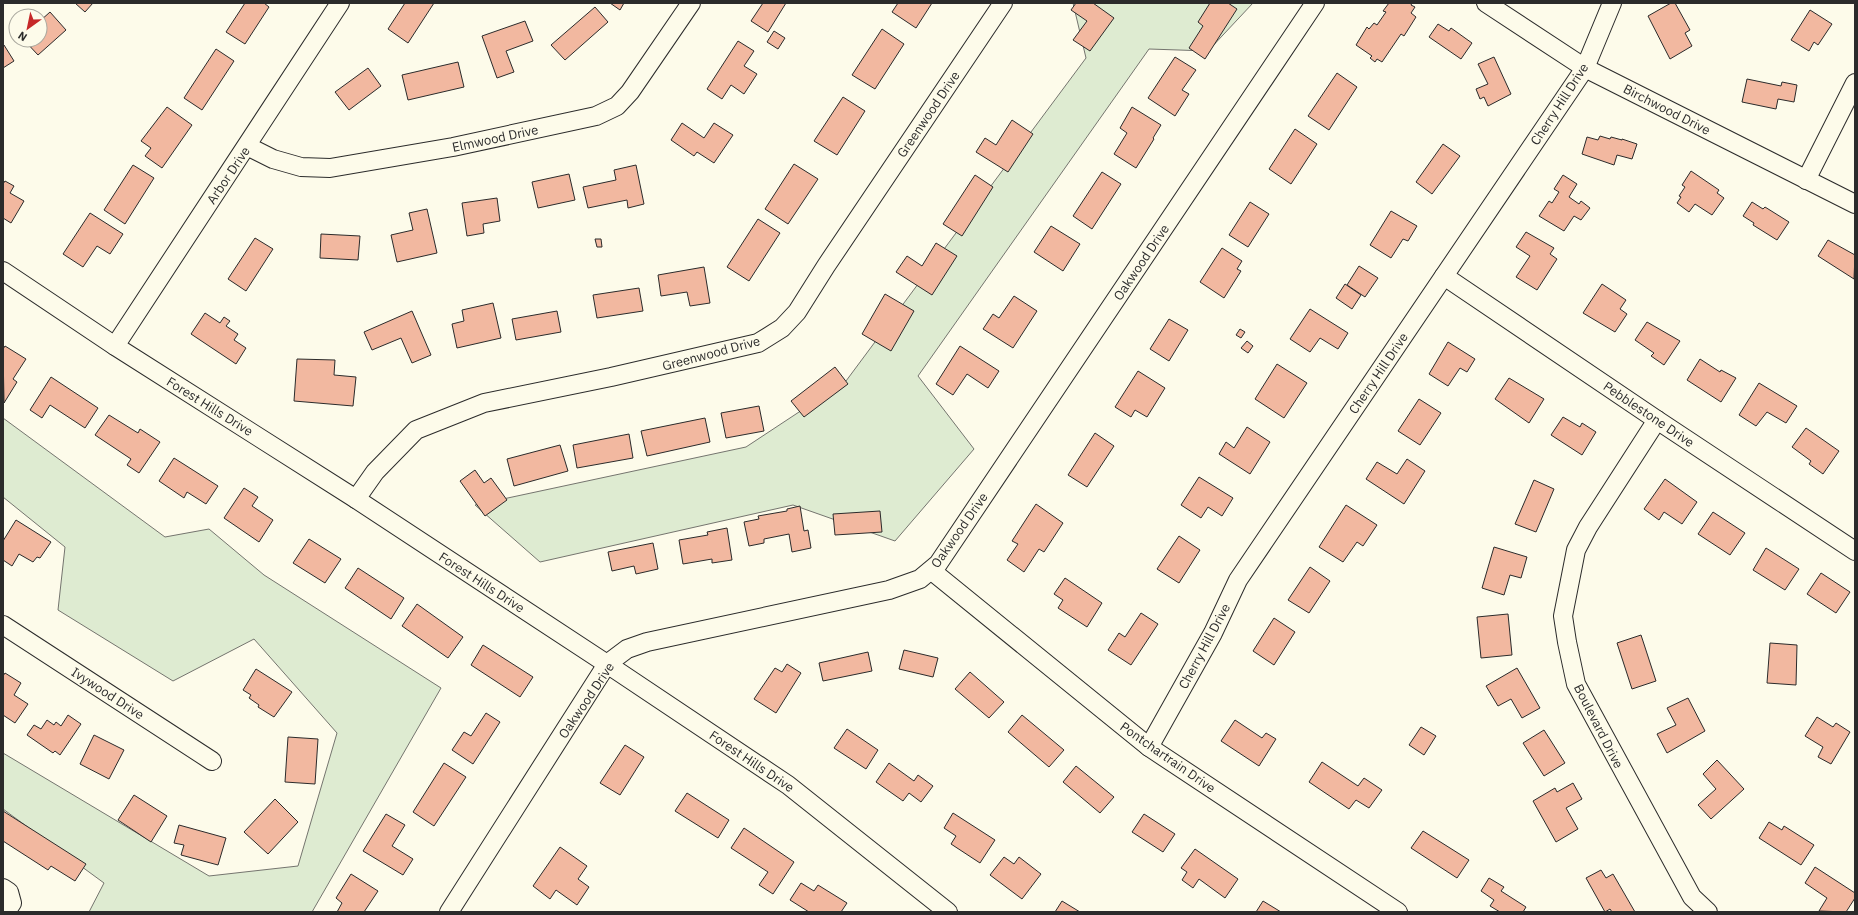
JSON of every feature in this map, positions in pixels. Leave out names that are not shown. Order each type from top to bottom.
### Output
[{"type":"street","name":"Arbor Drive","points":[[115,346],[340,3]]},
{"type":"street","name":"Elmwood Drive","points":[[247,146],[273,159],[301,167],[330,168],[454,147],[596,116],[616,106],[630,92],[691,3]]},
{"type":"street","name":"Greenwood Drive","points":[[356,499],[375,472],[416,430],[484,403],[611,377],[758,343],[782,328],[797,312],[826,266],[1003,3]]},
{"type":"street","name":"Oakwood Drive","points":[[449,912],[608,664],[626,649],[647,642],[889,590],[907,585],[932,571],[1315,3]]},
{"type":"street","name":"Birchwood Drive","points":[[1486,3],[1585,68],[1855,204]]},
{"type":"street","name":"Cherry Hill Drive","points":[[1149,747],[1213,633],[1238,580],[1585,68],[1612,3]]},
{"type":"street","points":[[1806,180],[1855,83]]},
{"type":"street","name":"Forest Hills Drive","points":[[3,271],[115,346],[356,499],[608,664],[788,785],[948,912]]},
{"type":"street","name":"Pebblestone Drive","points":[[1444,276],[1657,420],[1855,551]]},
{"type":"street","name":"Boulevard Drive","points":[[1657,420],[1588,527],[1576,550],[1563,616],[1576,684],[1692,897],[1704,911]]},
{"type":"street","name":"Pontchartrain Drive","points":[[932,571],[1149,747],[1398,912]]},
{"type":"street","name":"Ivywood Drive","points":[[3,625],[212,761]]},
{"type":"street","points":[[3,888],[9,892],[12,903],[6,912]]},
{"type":"green space","points":[[1073,3],[1253,3],[1208,51],[1149,49],[918,376],[974,449],[895,541],[793,505],[540,562],[475,505],[746,447],[846,381],[1086,58]]},
{"type":"green space","points":[[3,418],[165,537],[209,529],[264,575],[441,688],[312,912],[89,912],[104,883],[3,809],[3,753],[209,876],[298,866],[337,733],[254,639],[173,681],[58,610],[65,547],[3,497]]},
{"type":"building","points":[[75,3],[93,3],[85,12]]},
{"type":"building","points":[[245,3],[264,3],[269,7],[245,44],[226,32]]},
{"type":"building","points":[[405,3],[434,3],[408,43],[388,29]]},
{"type":"building","points":[[610,3],[624,3],[620,10]]},
{"type":"building","points":[[763,3],[786,3],[768,32],[751,21]]},
{"type":"building","points":[[898,3],[932,3],[916,28],[892,12]]},
{"type":"building","points":[[1076,3],[1093,3],[1114,18],[1090,51],[1073,40],[1087,21],[1071,10]]},
{"type":"building","points":[[1210,3],[1228,3],[1237,9],[1205,59],[1189,48],[1203,26],[1198,22]]},
{"type":"building","points":[[1389,3],[1412,3],[1411,5],[1415,7],[1411,13],[1416,17],[1404,36],[1401,34],[1382,62],[1377,59],[1375,62],[1370,58],[1372,56],[1356,45],[1367,27],[1369,29],[1374,23],[1377,25],[1386,12],[1383,11]]},
{"type":"building","points":[[1671,3],[1675,3],[1690,30],[1685,33],[1692,46],[1670,59],[1648,16]]},
{"type":"building","points":[[595,7],[608,22],[565,60],[551,45]]},
{"type":"building","points":[[1810,10],[1832,24],[1818,45],[1814,42],[1809,51],[1791,40]]},
{"type":"building","points":[[50,12],[66,30],[48,46],[48,14]]},
{"type":"building","points":[[525,21],[533,41],[506,51],[514,72],[497,78],[482,36]]},
{"type":"building","points":[[1438,24],[1449,31],[1451,28],[1472,43],[1461,59],[1429,37]]},
{"type":"building","points":[[882,29],[904,44],[875,89],[852,75]]},
{"type":"building","points":[[774,31],[785,38],[778,49],[767,42]]},
{"type":"building","points":[[738,41],[754,51],[744,66],[757,74],[744,94],[731,85],[722,99],[707,89]]},
{"type":"building","points":[[4,45],[14,61],[3,68],[3,46]]},
{"type":"building","points":[[31,48],[46,48],[38,55]]},
{"type":"building","points":[[216,49],[234,61],[202,110],[184,98]]},
{"type":"building","points":[[1175,57],[1196,70],[1182,90],[1189,94],[1175,116],[1148,98]]},
{"type":"building","points":[[1494,57],[1511,94],[1488,106],[1484,97],[1480,99],[1476,89],[1488,84],[1478,64]]},
{"type":"building","points":[[458,62],[464,87],[408,100],[402,75]]},
{"type":"building","points":[[368,68],[381,86],[349,110],[335,92]]},
{"type":"building","points":[[1337,73],[1357,87],[1329,130],[1308,116]]},
{"type":"building","points":[[1747,79],[1781,86],[1782,82],[1797,85],[1794,102],[1778,99],[1776,109],[1742,102]]},
{"type":"building","points":[[843,97],[865,111],[837,155],[814,141]]},
{"type":"building","points":[[167,107],[192,125],[162,168],[145,156],[151,148],[141,141]]},
{"type":"building","points":[[1132,107],[1161,125],[1136,168],[1114,154],[1127,133],[1120,128]]},
{"type":"building","points":[[1012,120],[1033,134],[1008,172],[976,152],[985,138],[996,145]]},
{"type":"building","points":[[682,123],[704,138],[714,123],[733,135],[714,163],[697,152],[694,156],[671,140]]},
{"type":"building","points":[[1295,129],[1317,144],[1291,184],[1269,169]]},
{"type":"building","points":[[1600,136],[1610,139],[1611,137],[1622,139],[1637,144],[1632,159],[1617,155],[1614,165],[1582,154],[1587,137],[1598,140]]},
{"type":"building","points":[[1443,144],[1460,156],[1432,194],[1416,182]]},
{"type":"building","points":[[794,164],[818,179],[788,224],[765,209]]},
{"type":"building","points":[[133,165],[154,178],[125,224],[104,210]]},
{"type":"building","points":[[636,165],[644,204],[628,208],[627,200],[588,208],[583,187],[616,180],[614,170]]},
{"type":"building","points":[[1691,171],[1719,190],[1717,193],[1724,198],[1712,215],[1695,204],[1689,212],[1677,203],[1681,197],[1679,196],[1685,187],[1682,185]]},
{"type":"building","points":[[1102,172],[1121,184],[1092,229],[1073,216]]},
{"type":"building","points":[[569,174],[575,200],[538,208],[532,182]]},
{"type":"building","points":[[975,175],[993,187],[962,236],[943,224]]},
{"type":"building","points":[[1563,175],[1577,184],[1569,197],[1579,204],[1581,201],[1590,208],[1581,220],[1574,216],[1564,231],[1539,216],[1549,201],[1552,203],[1559,192],[1554,189]]},
{"type":"building","points":[[5,181],[14,186],[10,193],[24,201],[11,223],[3,218],[3,184]]},
{"type":"building","points":[[497,198],[500,221],[483,224],[484,233],[467,236],[462,203]]},
{"type":"building","points":[[1250,202],[1269,214],[1248,247],[1229,235]]},
{"type":"building","points":[[1752,202],[1763,209],[1765,207],[1789,222],[1777,240],[1753,225],[1754,223],[1743,216]]},
{"type":"building","points":[[427,209],[437,253],[397,262],[391,235],[413,230],[409,213]]},
{"type":"building","points":[[1391,211],[1417,226],[1408,241],[1403,239],[1391,258],[1370,245]]},
{"type":"building","points":[[90,213],[123,234],[110,254],[97,246],[83,267],[63,254]]},
{"type":"building","points":[[758,219],[780,233],[749,281],[727,267]]},
{"type":"building","points":[[1051,226],[1080,244],[1063,271],[1034,252]]},
{"type":"building","points":[[1526,232],[1554,248],[1550,254],[1557,259],[1537,290],[1516,277],[1530,256],[1516,247]]},
{"type":"building","points":[[321,234],[360,236],[358,260],[320,258]]},
{"type":"building","points":[[255,238],[273,249],[246,291],[228,279]]},
{"type":"building","points":[[595,239],[601,239],[602,247],[597,247]]},
{"type":"building","points":[[1828,240],[1855,255],[1854,279],[1818,256]]},
{"type":"building","points":[[936,243],[957,256],[932,295],[896,272],[907,256],[922,266]]},
{"type":"building","points":[[1222,248],[1242,261],[1237,269],[1241,271],[1224,298],[1200,282]]},
{"type":"building","points":[[1359,266],[1378,278],[1365,297],[1347,285]]},
{"type":"building","points":[[704,267],[710,303],[690,306],[687,292],[661,296],[658,275]]},
{"type":"building","points":[[1345,284],[1361,295],[1352,309],[1336,298]]},
{"type":"building","points":[[1602,284],[1626,300],[1620,309],[1627,314],[1615,332],[1583,313]]},
{"type":"building","points":[[639,288],[643,311],[597,318],[593,295]]},
{"type":"building","points":[[885,294],[914,311],[891,351],[862,334]]},
{"type":"building","points":[[1014,296],[1037,311],[1013,348],[983,329],[993,314],[999,318]]},
{"type":"building","points":[[493,303],[501,338],[457,348],[452,324],[464,321],[462,310]]},
{"type":"building","points":[[1310,309],[1348,333],[1338,349],[1320,338],[1310,352],[1290,339]]},
{"type":"building","points":[[412,311],[431,355],[412,363],[401,338],[372,350],[364,332]]},
{"type":"building","points":[[557,311],[561,332],[516,340],[512,319]]},
{"type":"building","points":[[205,313],[220,323],[224,317],[230,321],[226,326],[238,334],[234,340],[246,348],[236,364],[191,334]]},
{"type":"building","points":[[1169,319],[1188,330],[1169,361],[1150,349]]},
{"type":"building","points":[[1647,322],[1680,341],[1664,365],[1651,356],[1654,353],[1635,340]]},
{"type":"building","points":[[1240,329],[1245,332],[1241,338],[1236,335]]},
{"type":"building","points":[[1247,341],[1253,346],[1248,353],[1241,348]]},
{"type":"building","points":[[1448,342],[1475,359],[1467,372],[1460,368],[1448,386],[1429,374]]},
{"type":"building","points":[[5,346],[26,359],[13,379],[17,382],[4,403],[3,349]]},
{"type":"building","points":[[960,346],[999,371],[988,388],[967,374],[953,395],[936,384]]},
{"type":"building","points":[[297,359],[335,360],[334,375],[356,377],[353,406],[294,401]]},
{"type":"building","points":[[1700,359],[1720,372],[1721,370],[1736,378],[1721,402],[1687,380]]},
{"type":"building","points":[[1277,364],[1307,383],[1284,418],[1255,399]]},
{"type":"building","points":[[835,367],[848,384],[804,417],[791,401]]},
{"type":"building","points":[[1138,371],[1165,388],[1147,417],[1135,410],[1131,417],[1115,407]]},
{"type":"building","points":[[51,377],[98,408],[85,428],[50,405],[42,418],[30,410]]},
{"type":"building","points":[[1509,378],[1544,399],[1529,423],[1495,399]]},
{"type":"building","points":[[1759,383],[1797,406],[1786,423],[1767,412],[1756,426],[1739,415]]},
{"type":"building","points":[[1419,399],[1441,413],[1420,445],[1398,431]]},
{"type":"building","points":[[759,406],[764,431],[726,438],[721,413]]},
{"type":"building","points":[[109,415],[138,433],[140,429],[160,442],[139,473],[127,465],[131,459],[95,435]]},
{"type":"building","points":[[1563,417],[1580,427],[1582,423],[1596,432],[1582,455],[1551,435]]},
{"type":"building","points":[[705,418],[710,442],[647,456],[641,431]]},
{"type":"building","points":[[1247,427],[1270,442],[1250,474],[1219,454],[1226,442],[1234,448]]},
{"type":"building","points":[[1806,428],[1839,451],[1823,474],[1809,464],[1811,461],[1792,447]]},
{"type":"building","points":[[1095,433],[1114,446],[1087,487],[1068,475]]},
{"type":"building","points":[[629,434],[633,458],[577,468],[573,445]]},
{"type":"building","points":[[560,445],[568,471],[514,486],[507,459]]},
{"type":"building","points":[[174,458],[218,486],[206,504],[187,492],[184,498],[159,481]]},
{"type":"building","points":[[1407,459],[1425,471],[1404,504],[1366,479],[1377,462],[1397,474]]},
{"type":"building","points":[[475,470],[484,483],[491,478],[507,500],[485,516],[460,481]]},
{"type":"building","points":[[1199,477],[1233,498],[1222,516],[1208,507],[1201,518],[1181,505]]},
{"type":"building","points":[[1665,479],[1697,502],[1682,524],[1664,512],[1659,520],[1644,509]]},
{"type":"building","points":[[1534,480],[1554,489],[1536,532],[1515,524]]},
{"type":"building","points":[[244,488],[258,497],[252,506],[273,520],[259,542],[224,518]]},
{"type":"building","points":[[1036,504],[1063,523],[1044,552],[1039,549],[1024,572],[1007,560],[1018,544],[1012,541]]},
{"type":"building","points":[[1346,505],[1377,525],[1363,546],[1357,542],[1343,562],[1319,547]]},
{"type":"building","points":[[800,506],[804,531],[808,530],[811,548],[792,552],[789,534],[764,539],[764,543],[749,546],[744,522],[759,519],[758,516],[787,511],[787,509]]},
{"type":"building","points":[[880,511],[882,532],[835,535],[833,514]]},
{"type":"building","points":[[1713,512],[1745,533],[1730,555],[1698,534]]},
{"type":"building","points":[[16,520],[51,542],[40,558],[37,557],[33,562],[19,554],[12,566],[3,560],[3,541]]},
{"type":"building","points":[[727,528],[732,560],[712,563],[712,559],[683,564],[679,540],[708,535],[707,532]]},
{"type":"building","points":[[1179,536],[1200,550],[1179,583],[1157,569]]},
{"type":"building","points":[[309,539],[341,559],[325,583],[293,563]]},
{"type":"building","points":[[653,543],[658,569],[636,574],[634,566],[612,571],[608,552]]},
{"type":"building","points":[[1494,547],[1527,557],[1521,578],[1510,575],[1504,595],[1482,588]]},
{"type":"building","points":[[1766,548],[1799,569],[1785,590],[1753,570]]},
{"type":"building","points":[[1310,567],[1330,581],[1309,613],[1288,600]]},
{"type":"building","points":[[358,568],[404,598],[391,619],[345,588]]},
{"type":"building","points":[[1821,573],[1850,592],[1836,613],[1807,594]]},
{"type":"building","points":[[1065,578],[1102,603],[1087,627],[1058,608],[1063,600],[1054,594]]},
{"type":"building","points":[[417,604],[463,637],[448,658],[402,626]]},
{"type":"building","points":[[1141,613],[1158,624],[1131,665],[1108,650],[1119,633],[1125,637]]},
{"type":"building","points":[[1508,614],[1512,655],[1481,658],[1477,617]]},
{"type":"building","points":[[1274,618],[1295,632],[1274,665],[1253,651]]},
{"type":"building","points":[[1641,635],[1656,681],[1632,689],[1617,643]]},
{"type":"building","points":[[1770,643],[1797,645],[1796,685],[1767,683]]},
{"type":"building","points":[[483,645],[533,677],[520,697],[471,665]]},
{"type":"building","points":[[904,650],[938,658],[933,677],[899,669]]},
{"type":"building","points":[[868,652],[872,671],[823,681],[819,663]]},
{"type":"building","points":[[787,664],[801,673],[776,713],[754,699],[775,668],[782,672]]},
{"type":"building","points":[[1517,668],[1540,708],[1522,718],[1511,699],[1498,706],[1486,686]]},
{"type":"building","points":[[256,669],[292,692],[274,717],[258,707],[259,705],[249,698],[251,695],[243,690]]},
{"type":"building","points":[[970,672],[1004,702],[989,718],[955,689]]},
{"type":"building","points":[[5,673],[21,683],[14,695],[28,704],[15,723],[3,715],[3,676]]},
{"type":"building","points":[[1688,698],[1705,731],[1667,753],[1657,734],[1676,725],[1667,708]]},
{"type":"building","points":[[486,713],[500,722],[473,764],[452,750],[464,732],[471,736]]},
{"type":"building","points":[[68,715],[81,724],[60,755],[55,751],[53,753],[27,735],[34,725],[41,729],[47,720],[54,725],[56,722],[61,726]]},
{"type":"building","points":[[1022,715],[1064,750],[1049,767],[1008,732]]},
{"type":"building","points":[[1817,717],[1833,727],[1836,723],[1850,732],[1831,764],[1818,757],[1823,747],[1805,736]]},
{"type":"building","points":[[1235,720],[1262,738],[1266,733],[1276,739],[1259,766],[1221,741]]},
{"type":"building","points":[[1421,727],[1436,736],[1424,755],[1409,745]]},
{"type":"building","points":[[847,729],[878,750],[866,769],[834,748]]},
{"type":"building","points":[[1544,730],[1565,763],[1544,776],[1523,743]]},
{"type":"building","points":[[94,735],[124,750],[109,779],[80,764]]},
{"type":"building","points":[[288,737],[318,739],[315,784],[285,782]]},
{"type":"building","points":[[625,745],[644,757],[620,795],[600,783]]},
{"type":"building","points":[[1717,760],[1744,789],[1711,819],[1698,805],[1716,789],[1703,774]]},
{"type":"building","points":[[1322,762],[1358,786],[1364,778],[1382,790],[1369,808],[1356,800],[1349,809],[1309,782]]},
{"type":"building","points":[[444,763],[466,777],[434,826],[413,812]]},
{"type":"building","points":[[889,763],[914,781],[918,775],[933,786],[921,802],[909,793],[903,801],[876,782]]},
{"type":"building","points":[[1076,766],[1114,797],[1100,813],[1063,782]]},
{"type":"building","points":[[1573,783],[1582,799],[1566,808],[1578,829],[1556,842],[1533,801],[1555,788],[1557,792]]},
{"type":"building","points":[[687,793],[729,820],[718,838],[675,811]]},
{"type":"building","points":[[134,795],[167,816],[151,842],[118,820]]},
{"type":"building","points":[[275,799],[298,822],[268,854],[244,832]]},
{"type":"building","points":[[3,811],[86,864],[75,881],[51,866],[48,870],[3,841]]},
{"type":"building","points":[[953,813],[995,840],[980,863],[951,844],[956,836],[944,828]]},
{"type":"building","points":[[386,814],[405,825],[392,846],[413,859],[403,875],[363,851]]},
{"type":"building","points":[[1144,814],[1175,834],[1163,852],[1132,832]]},
{"type":"building","points":[[1769,822],[1782,830],[1784,826],[1814,845],[1801,865],[1759,838]]},
{"type":"building","points":[[179,825],[226,838],[218,865],[181,855],[184,845],[174,843]]},
{"type":"building","points":[[744,828],[794,862],[773,894],[759,885],[768,872],[731,848]]},
{"type":"building","points":[[1423,831],[1469,860],[1457,878],[1411,848]]},
{"type":"building","points":[[560,847],[587,866],[578,879],[589,887],[577,905],[556,890],[550,899],[533,886]]},
{"type":"building","points":[[1195,849],[1238,879],[1225,898],[1199,879],[1193,888],[1182,880],[1187,872],[1181,868]]},
{"type":"building","points":[[1004,857],[1014,864],[1019,857],[1041,874],[1022,899],[990,875]]},
{"type":"building","points":[[1815,867],[1855,893],[1855,898],[1846,912],[1819,911],[1827,898],[1805,883]]},
{"type":"building","points":[[1601,870],[1606,878],[1613,874],[1635,912],[1612,912],[1610,909],[1605,912],[1586,878]]},
{"type":"building","points":[[351,874],[378,891],[364,912],[337,912],[342,903],[336,898]]},
{"type":"building","points":[[1489,878],[1504,887],[1501,891],[1526,907],[1523,912],[1500,912],[1490,906],[1494,900],[1481,891]]},
{"type":"building","points":[[801,883],[814,891],[818,885],[847,903],[841,912],[809,912],[790,900]]},
{"type":"building","points":[[1062,901],[1080,912],[1055,912]]},
{"type":"building","points":[[1263,901],[1281,912],[1256,912]]}]
